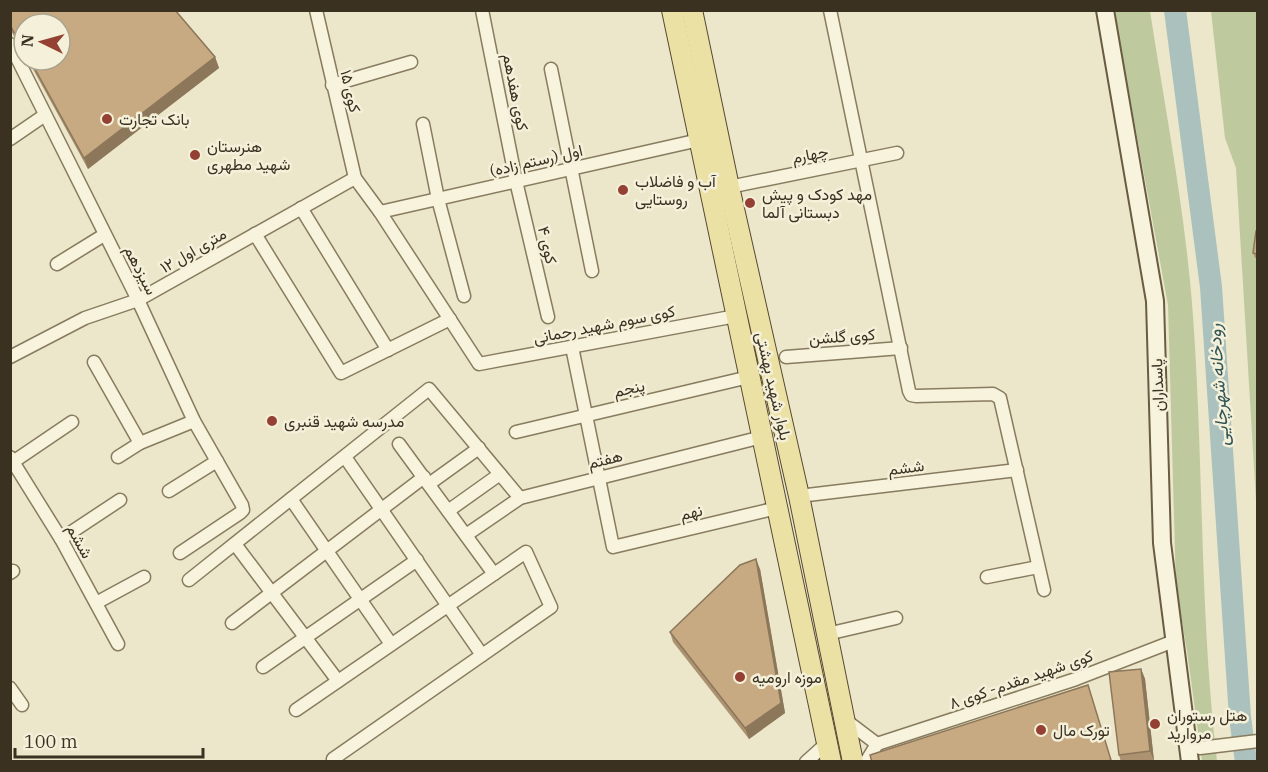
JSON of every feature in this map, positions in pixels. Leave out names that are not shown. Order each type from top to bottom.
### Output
[{"type":"main road","name":"بلوار شهید بهشتی","points":[[672,10],[829,752]]},
{"type":"main road","name":"بلوار شهید بهشتی","points":[[692,10],[729,187],[799,496],[853,762]]},
{"type":"main road","name":"پاسداران","points":[[1106,10],[1155,301],[1162,543],[1174,641],[1195,755]]},
{"type":"street","name":"کوی ۱۵","points":[[316,10],[355,178]]},
{"type":"street","name":"کوی هفدهم","points":[[482,10],[516,181]]},
{"type":"street","points":[[830,10],[911,395],[993,394],[1000,398],[1044,590]]},
{"type":"street","name":"سیزدهم","points":[[10,44],[138,300],[194,421],[242,505],[243,510],[180,553]]},
{"type":"street","points":[[332,85],[411,62]]},
{"type":"street","points":[[551,69],[592,271]]},
{"type":"street","points":[[10,139],[45,115]]},
{"type":"street","points":[[423,124],[438,199],[464,296]]},
{"type":"street","name":"اول (رستم زاده)","points":[[380,212],[699,140]]},
{"type":"street","name":"چهارم","points":[[729,187],[897,153]]},
{"type":"street","points":[[255,234],[341,373],[450,319],[355,178]]},
{"type":"street","name":"۱۲ متری اول","points":[[10,357],[85,318],[138,300],[355,178]]},
{"type":"street","name":"کوی ۴","points":[[516,181],[548,317]]},
{"type":"street","points":[[301,208],[388,350]]},
{"type":"street","points":[[57,264],[104,235]]},
{"type":"street","name":"کوی سوم شهید رحمانی","points":[[450,319],[479,364],[736,316]]},
{"type":"street","points":[[572,347],[599,478]]},
{"type":"street","name":"کوی گلشن","points":[[786,357],[901,348]]},
{"type":"street","points":[[94,362],[140,443]]},
{"type":"street","name":"پنجم","points":[[516,432],[749,377]]},
{"type":"street","points":[[189,580],[429,389],[520,498]]},
{"type":"street","points":[[117,457],[140,443],[194,421]]},
{"type":"street","points":[[12,461],[72,422]]},
{"type":"street","name":"هفتم","points":[[466,535],[520,498],[762,437]]},
{"type":"street","points":[[399,444],[494,574]]},
{"type":"street","points":[[232,623],[381,510],[478,448]]},
{"type":"street","points":[[345,456],[482,655]]},
{"type":"street","name":"ششم","points":[[12,461],[61,539],[118,644]]},
{"type":"street","points":[[169,491],[217,461]]},
{"type":"street","name":"ششم","points":[[799,496],[1017,470]]},
{"type":"street","points":[[448,511],[500,474]]},
{"type":"street","name":"نهم","points":[[599,478],[613,547],[777,508]]},
{"type":"street","points":[[291,499],[392,644]]},
{"type":"street","points":[[61,539],[120,500]]},
{"type":"street","points":[[235,544],[338,681]]},
{"type":"street","points":[[296,710],[526,552],[551,607],[333,759]]},
{"type":"street","points":[[263,667],[417,561]]},
{"type":"street","points":[[987,578],[1038,567]]},
{"type":"street","points":[[96,603],[144,577]]},
{"type":"street","points":[[827,634],[896,618]]},
{"type":"street","name":"کوی شهید مقدم- کوی ۸","points":[[877,744],[1076,679],[1174,641]]},
{"type":"street","points":[[10,688],[22,705]]},
{"type":"street","points":[[843,719],[877,744],[866,762]]},
{"type":"street","points":[[1195,755],[1257,741]]},
{"type":"street","points":[[806,762],[829,752]]},
{"type":"green space","points":[[1114,11],[1150,11],[1174,157],[1192,303],[1207,647],[1217,761],[1202,761],[1176,587],[1168,305]]},
{"type":"green space","points":[[1211,11],[1257,11],[1257,517],[1236,168],[1225,138]]},
{"type":"building","name":"بانک تجارت","points":[[10,10],[175,10],[215,57],[84,158],[37,72],[72,72],[72,12],[12,12],[12,29]]},
{"type":"building","points":[[1257,231],[1257,254],[1253,253]]},
{"type":"building","name":"موزه ارومیه","points":[[756,559],[781,703],[745,728],[670,632],[740,565]]},
{"type":"building","points":[[1141,669],[1150,751],[1119,755],[1109,672]]},
{"type":"building","name":"تورک مال","points":[[1088,685],[1111,760],[1105,762],[872,762],[870,755]]},
{"type":"waterway","name":"رودخانه شهرچایی","points":[[1175,10],[1211,287],[1240,717],[1246,762]]},
{"type":"place","name":"بانک تجارت","points":[[107,119]]},
{"type":"place","name":"هنرستان شهید مطهری","points":[[195,155]]},
{"type":"place","name":"آب و فاضلاب روستایی","points":[[623,190]]},
{"type":"place","name":"مهد کودک و پیش دبستانی آلما","points":[[750,203]]},
{"type":"place","name":"مدرسه شهید قنبری","points":[[272,421]]},
{"type":"place","name":"موزه ارومیه","points":[[740,677]]},
{"type":"place","name":"هتل رستوران مروارید","points":[[1155,724]]},
{"type":"place","name":"تورک مال","points":[[1041,730]]}]
